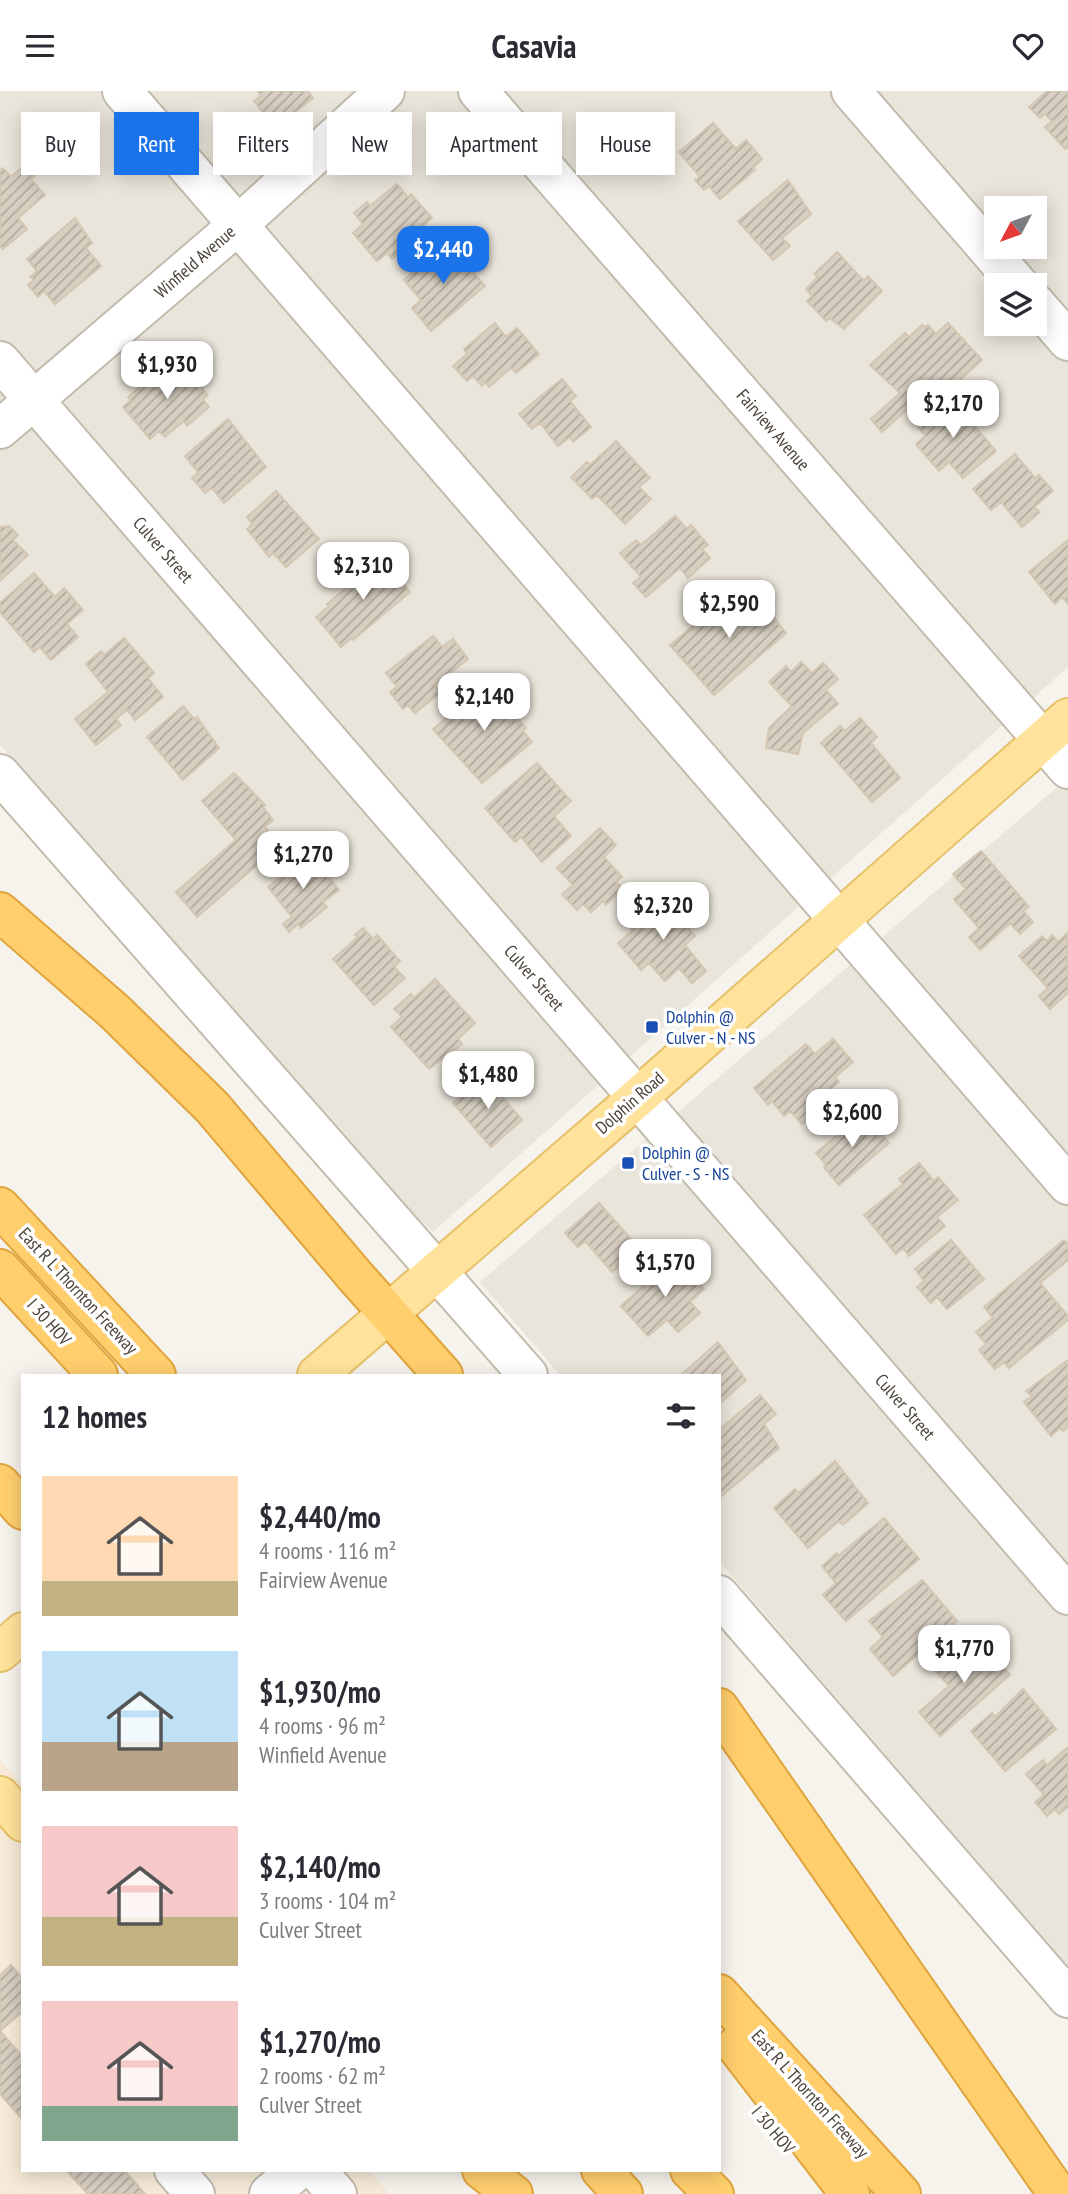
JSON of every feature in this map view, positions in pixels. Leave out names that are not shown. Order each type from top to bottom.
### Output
[{"type":"highway","points":[[0,912],[115,1012],[212,1107],[442,1374]]},
{"type":"highway","name":"East R L Thornton Freeway","points":[[0,1207],[155,1374]]},
{"type":"highway","name":"I 30 HOV","points":[[0,1269],[97,1374]]},
{"type":"highway","points":[[0,1484],[21,1508]]},
{"type":"highway","points":[[721,1711],[1058,2194]]},
{"type":"highway","name":"East R L Thornton Freeway","points":[[721,1996],[901,2194]]},
{"type":"highway","points":[[721,2028],[850,2194]]},
{"type":"highway","name":"I 30 HOV","points":[[721,2069],[826,2194]]},
{"type":"highway","points":[[485,2172],[513,2194]]},
{"type":"highway","points":[[603,2172],[623,2194]]},
{"type":"highway","points":[[692,2172],[715,2194]]},
{"type":"main road","name":"Dolphin Road","points":[[322,1371],[1055,729]]},
{"type":"main road","points":[[0,1796],[21,1820]]},
{"type":"street","points":[[122,91],[1068,1185]]},
{"type":"street","name":"Winfield Avenue","points":[[0,429],[238,225],[386,91]]},
{"type":"street","name":"Fairview Avenue","points":[[478,91],[1055,729],[1068,769]]},
{"type":"street","points":[[850,91],[1009,273]]},
{"type":"street","points":[[1047,317],[1068,341]]},
{"type":"street","name":"Culver Street","points":[[0,361],[1068,1595]]},
{"type":"street","points":[[0,774],[527,1374]]},
{"type":"street","points":[[721,1597],[1068,1998]]},
{"type":"street","points":[[176,2172],[195,2194]]},
{"type":"street","points":[[269,2194],[296,2172]]},
{"type":"street","points":[[318,2172],[337,2194]]},
{"type":"shaded area","points":[[0,91],[1068,91],[1068,667],[433,1232],[397,1198],[0,745]]},
{"type":"shaded area","points":[[1068,778],[1068,1967],[721,1563],[721,1374],[559,1374],[480,1282]]},
{"type":"shaded area","points":[[0,1760],[21,1783],[21,2172],[370,2172],[390,2194],[0,2194]]},
{"type":"building","points":[[258,91],[308,91],[313,98],[295,112],[262,112],[254,101],[261,96]]},
{"type":"building","points":[[1047,91],[1068,91],[1068,147],[1065,149],[1045,127],[1052,121],[1045,114],[1040,118],[1029,107]]},
{"type":"building","points":[[713,123],[736,149],[746,140],[762,159],[753,168],[755,170],[720,199],[709,186],[704,190],[695,180],[700,177],[679,152]]},
{"type":"building","points":[[3,168],[11,177],[21,168],[21,175],[36,175],[31,179],[45,195],[18,218],[27,229],[3,249],[0,246],[0,170]]},
{"type":"building","points":[[788,180],[811,214],[782,238],[790,246],[773,260],[738,221]]},
{"type":"building","points":[[397,184],[408,197],[411,194],[432,218],[417,231],[419,235],[392,259],[387,253],[377,261],[353,233],[363,224],[354,213],[367,202],[370,206]]},
{"type":"building","points":[[75,218],[92,243],[86,248],[101,266],[55,304],[44,291],[38,297],[28,285],[34,280],[30,277],[37,271],[27,259]]},
{"type":"building","points":[[448,243],[485,286],[431,331],[412,308],[421,300],[404,280]]},
{"type":"building","points":[[837,252],[864,281],[868,276],[882,291],[844,329],[829,318],[826,321],[807,301],[812,296],[806,289],[818,277],[814,274]]},
{"type":"building","points":[[495,323],[506,337],[517,328],[539,354],[516,373],[511,368],[489,387],[486,382],[482,386],[473,376],[467,381],[453,366],[467,354],[464,349]]},
{"type":"building","points":[[948,323],[982,360],[939,399],[930,389],[882,432],[871,419],[900,393],[870,365],[905,333],[909,337],[922,325],[925,328],[928,325],[936,334]]},
{"type":"building","points":[[176,357],[208,395],[203,399],[209,407],[187,426],[184,421],[165,437],[159,431],[150,439],[123,407],[131,400],[128,397]]},
{"type":"building","points":[[562,379],[576,396],[570,401],[591,427],[573,442],[570,437],[558,446],[540,423],[532,429],[519,414]]},
{"type":"building","points":[[951,398],[996,451],[963,478],[949,462],[939,471],[916,444],[925,436],[917,426]]},
{"type":"building","points":[[228,419],[266,467],[224,503],[212,488],[205,493],[192,478],[198,472],[185,456]]},
{"type":"building","points":[[616,441],[650,478],[639,487],[651,499],[625,524],[597,495],[592,499],[571,477],[587,462],[590,465]]},
{"type":"building","points":[[1015,454],[1035,478],[1039,475],[1053,491],[1034,507],[1040,512],[1022,527],[1001,502],[991,510],[973,489]]},
{"type":"building","points":[[276,491],[319,539],[286,567],[273,553],[269,557],[247,529],[252,524],[247,517]]},
{"type":"building","points":[[675,516],[687,529],[691,525],[708,545],[702,549],[710,558],[688,578],[680,568],[646,597],[633,583],[641,577],[620,553],[636,540],[641,545]]},
{"type":"building","points":[[9,526],[18,535],[13,540],[28,555],[0,581],[0,527]]},
{"type":"building","points":[[1068,540],[1068,604],[1062,597],[1055,604],[1029,572]]},
{"type":"building","points":[[386,554],[396,565],[391,569],[410,592],[341,647],[316,617],[329,606],[327,604]]},
{"type":"building","points":[[34,573],[55,597],[64,588],[83,610],[67,624],[78,637],[51,660],[40,647],[34,652],[0,612],[0,603]]},
{"type":"building","points":[[749,586],[786,633],[714,695],[670,645],[702,618],[706,622]]},
{"type":"building","points":[[433,636],[442,647],[453,639],[468,659],[435,685],[441,692],[415,713],[408,705],[403,709],[390,692],[397,687],[386,673]]},
{"type":"building","points":[[124,638],[154,673],[148,678],[163,697],[135,720],[127,710],[116,719],[121,725],[96,745],[75,719],[108,692],[86,664],[101,651],[104,655]]},
{"type":"building","points":[[801,662],[812,673],[823,663],[838,679],[826,690],[838,704],[803,733],[798,754],[766,748],[769,728],[792,706],[769,682],[786,666],[791,672]]},
{"type":"building","points":[[488,683],[526,728],[523,731],[532,742],[482,783],[433,729]]},
{"type":"building","points":[[183,706],[194,719],[197,717],[219,748],[183,780],[147,737]]},
{"type":"building","points":[[860,718],[877,737],[871,743],[900,778],[872,802],[821,743],[840,726],[845,731]]},
{"type":"building","points":[[537,763],[571,801],[554,816],[571,836],[542,862],[521,837],[515,842],[485,808]]},
{"type":"building","points":[[234,773],[265,805],[263,807],[273,820],[265,827],[280,845],[197,917],[176,892],[236,840],[202,801]]},
{"type":"building","points":[[600,828],[616,845],[604,857],[622,877],[616,882],[623,889],[606,905],[603,901],[591,912],[583,904],[577,910],[562,894],[573,885],[557,868]]},
{"type":"building","points":[[981,851],[1029,907],[1023,911],[1033,922],[1020,934],[1010,923],[980,950],[969,937],[979,928],[954,899],[966,889],[953,874]]},
{"type":"building","points":[[311,855],[339,890],[323,902],[327,907],[301,928],[298,924],[289,932],[283,924],[292,917],[268,887],[282,876],[278,871],[292,859],[298,866]]},
{"type":"building","points":[[668,893],[687,915],[681,920],[695,936],[685,945],[706,971],[692,983],[679,968],[665,981],[649,963],[641,970],[618,943],[633,930],[630,927]]},
{"type":"building","points":[[363,928],[373,939],[377,935],[400,961],[394,967],[405,978],[374,1005],[333,959],[358,937],[355,935]]},
{"type":"building","points":[[1067,933],[1068,993],[1050,1009],[1039,996],[1048,988],[1019,956],[1042,936],[1047,941],[1052,935],[1058,942]]},
{"type":"building","points":[[435,979],[475,1023],[458,1039],[462,1044],[429,1069],[391,1027],[402,1017],[394,1009],[411,994],[414,998]]},
{"type":"building","points":[[833,1039],[853,1062],[835,1077],[839,1082],[823,1096],[825,1098],[812,1109],[815,1113],[802,1124],[790,1111],[784,1116],[772,1101],[768,1105],[754,1088],[806,1044],[815,1054]]},
{"type":"building","points":[[485,1076],[522,1120],[491,1147],[453,1103]]},
{"type":"building","points":[[864,1113],[889,1143],[839,1185],[816,1153]]},
{"type":"building","points":[[919,1163],[934,1181],[938,1177],[958,1200],[937,1217],[945,1226],[909,1256],[903,1248],[896,1254],[864,1215],[903,1184],[899,1179]]},
{"type":"building","points":[[599,1203],[639,1248],[612,1272],[585,1241],[578,1247],[565,1233]]},
{"type":"building","points":[[951,1240],[984,1279],[947,1309],[937,1297],[931,1303],[917,1287],[924,1281],[915,1269]]},
{"type":"building","points":[[1064,1240],[1068,1244],[1068,1260],[1040,1283],[1068,1316],[1068,1320],[1009,1368],[1004,1362],[995,1369],[979,1350],[986,1344],[976,1332],[993,1318],[984,1307]]},
{"type":"building","points":[[676,1257],[704,1289],[690,1302],[700,1313],[678,1332],[667,1320],[648,1336],[621,1306]]},
{"type":"building","points":[[718,1342],[746,1380],[721,1402],[721,1374],[682,1374]]},
{"type":"building","points":[[1068,1360],[1068,1427],[1063,1431],[1060,1428],[1051,1436],[1024,1402],[1032,1396],[1026,1391]]},
{"type":"building","points":[[760,1395],[776,1414],[764,1424],[779,1448],[721,1496],[721,1428]]},
{"type":"building","points":[[835,1461],[868,1503],[843,1525],[839,1521],[808,1548],[774,1508],[795,1489],[799,1493]]},
{"type":"building","points":[[884,1518],[919,1559],[846,1621],[823,1595],[836,1583],[822,1566]]},
{"type":"building","points":[[922,1580],[957,1621],[893,1676],[870,1649],[883,1637],[869,1621]]},
{"type":"building","points":[[978,1638],[1010,1675],[940,1736],[919,1712],[949,1686],[934,1669],[949,1656],[953,1660]]},
{"type":"building","points":[[1023,1689],[1056,1729],[1005,1771],[971,1731],[992,1713],[995,1717]]},
{"type":"building","points":[[1068,1747],[1068,1807],[1059,1814],[1055,1809],[1047,1816],[1035,1802],[1044,1795],[1026,1774],[1043,1760],[1047,1765]]},
{"type":"building","points":[[11,1965],[21,1977],[21,2013],[0,2031],[0,1975]]},
{"type":"building","points":[[0,2031],[21,2055],[21,2118],[0,2094]]},
{"type":"building","points":[[68,2172],[126,2172],[145,2194],[88,2194]]},
{"type":"place","name":"Dolphin @ Culver - N - NS","points":[[652,1027]]},
{"type":"place","name":"Dolphin @ Culver - S - NS","points":[[628,1163]]}]
